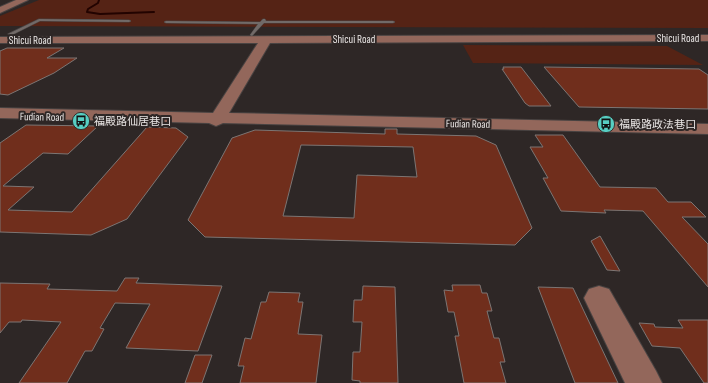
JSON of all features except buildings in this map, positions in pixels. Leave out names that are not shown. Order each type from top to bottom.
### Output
[{"type":"main road","points":[[0,10],[24,0]]},
{"type":"main road","name":"Shicui Road","points":[[3,36],[708,34]]},
{"type":"main road","name":"Shicui Road","points":[[3,36],[266,40],[708,38]]},
{"type":"main road","points":[[220,119],[266,40]]},
{"type":"main road","name":"Fudian Road","points":[[0,115],[708,129]]},
{"type":"main road","points":[[599,298],[644,383]]},
{"type":"lane","points":[[252,35],[267,16]]},
{"type":"lane","points":[[3,36],[40,20],[129,21]]},
{"type":"lane","points":[[166,22],[392,22]]},
{"type":"shaded area","points":[[39,0],[708,0],[708,28],[0,26],[0,16]]},
{"type":"shaded area","points":[[463,45],[667,46],[703,65],[473,63]]},
{"type":"waterway","points":[[99,0],[98,3],[88,9],[87,12],[100,14],[154,12]]},
{"type":"place","name":"福殿路仙居巷口","points":[[81,121]]},
{"type":"place","name":"福殿路政法巷口","points":[[606,124]]}]
